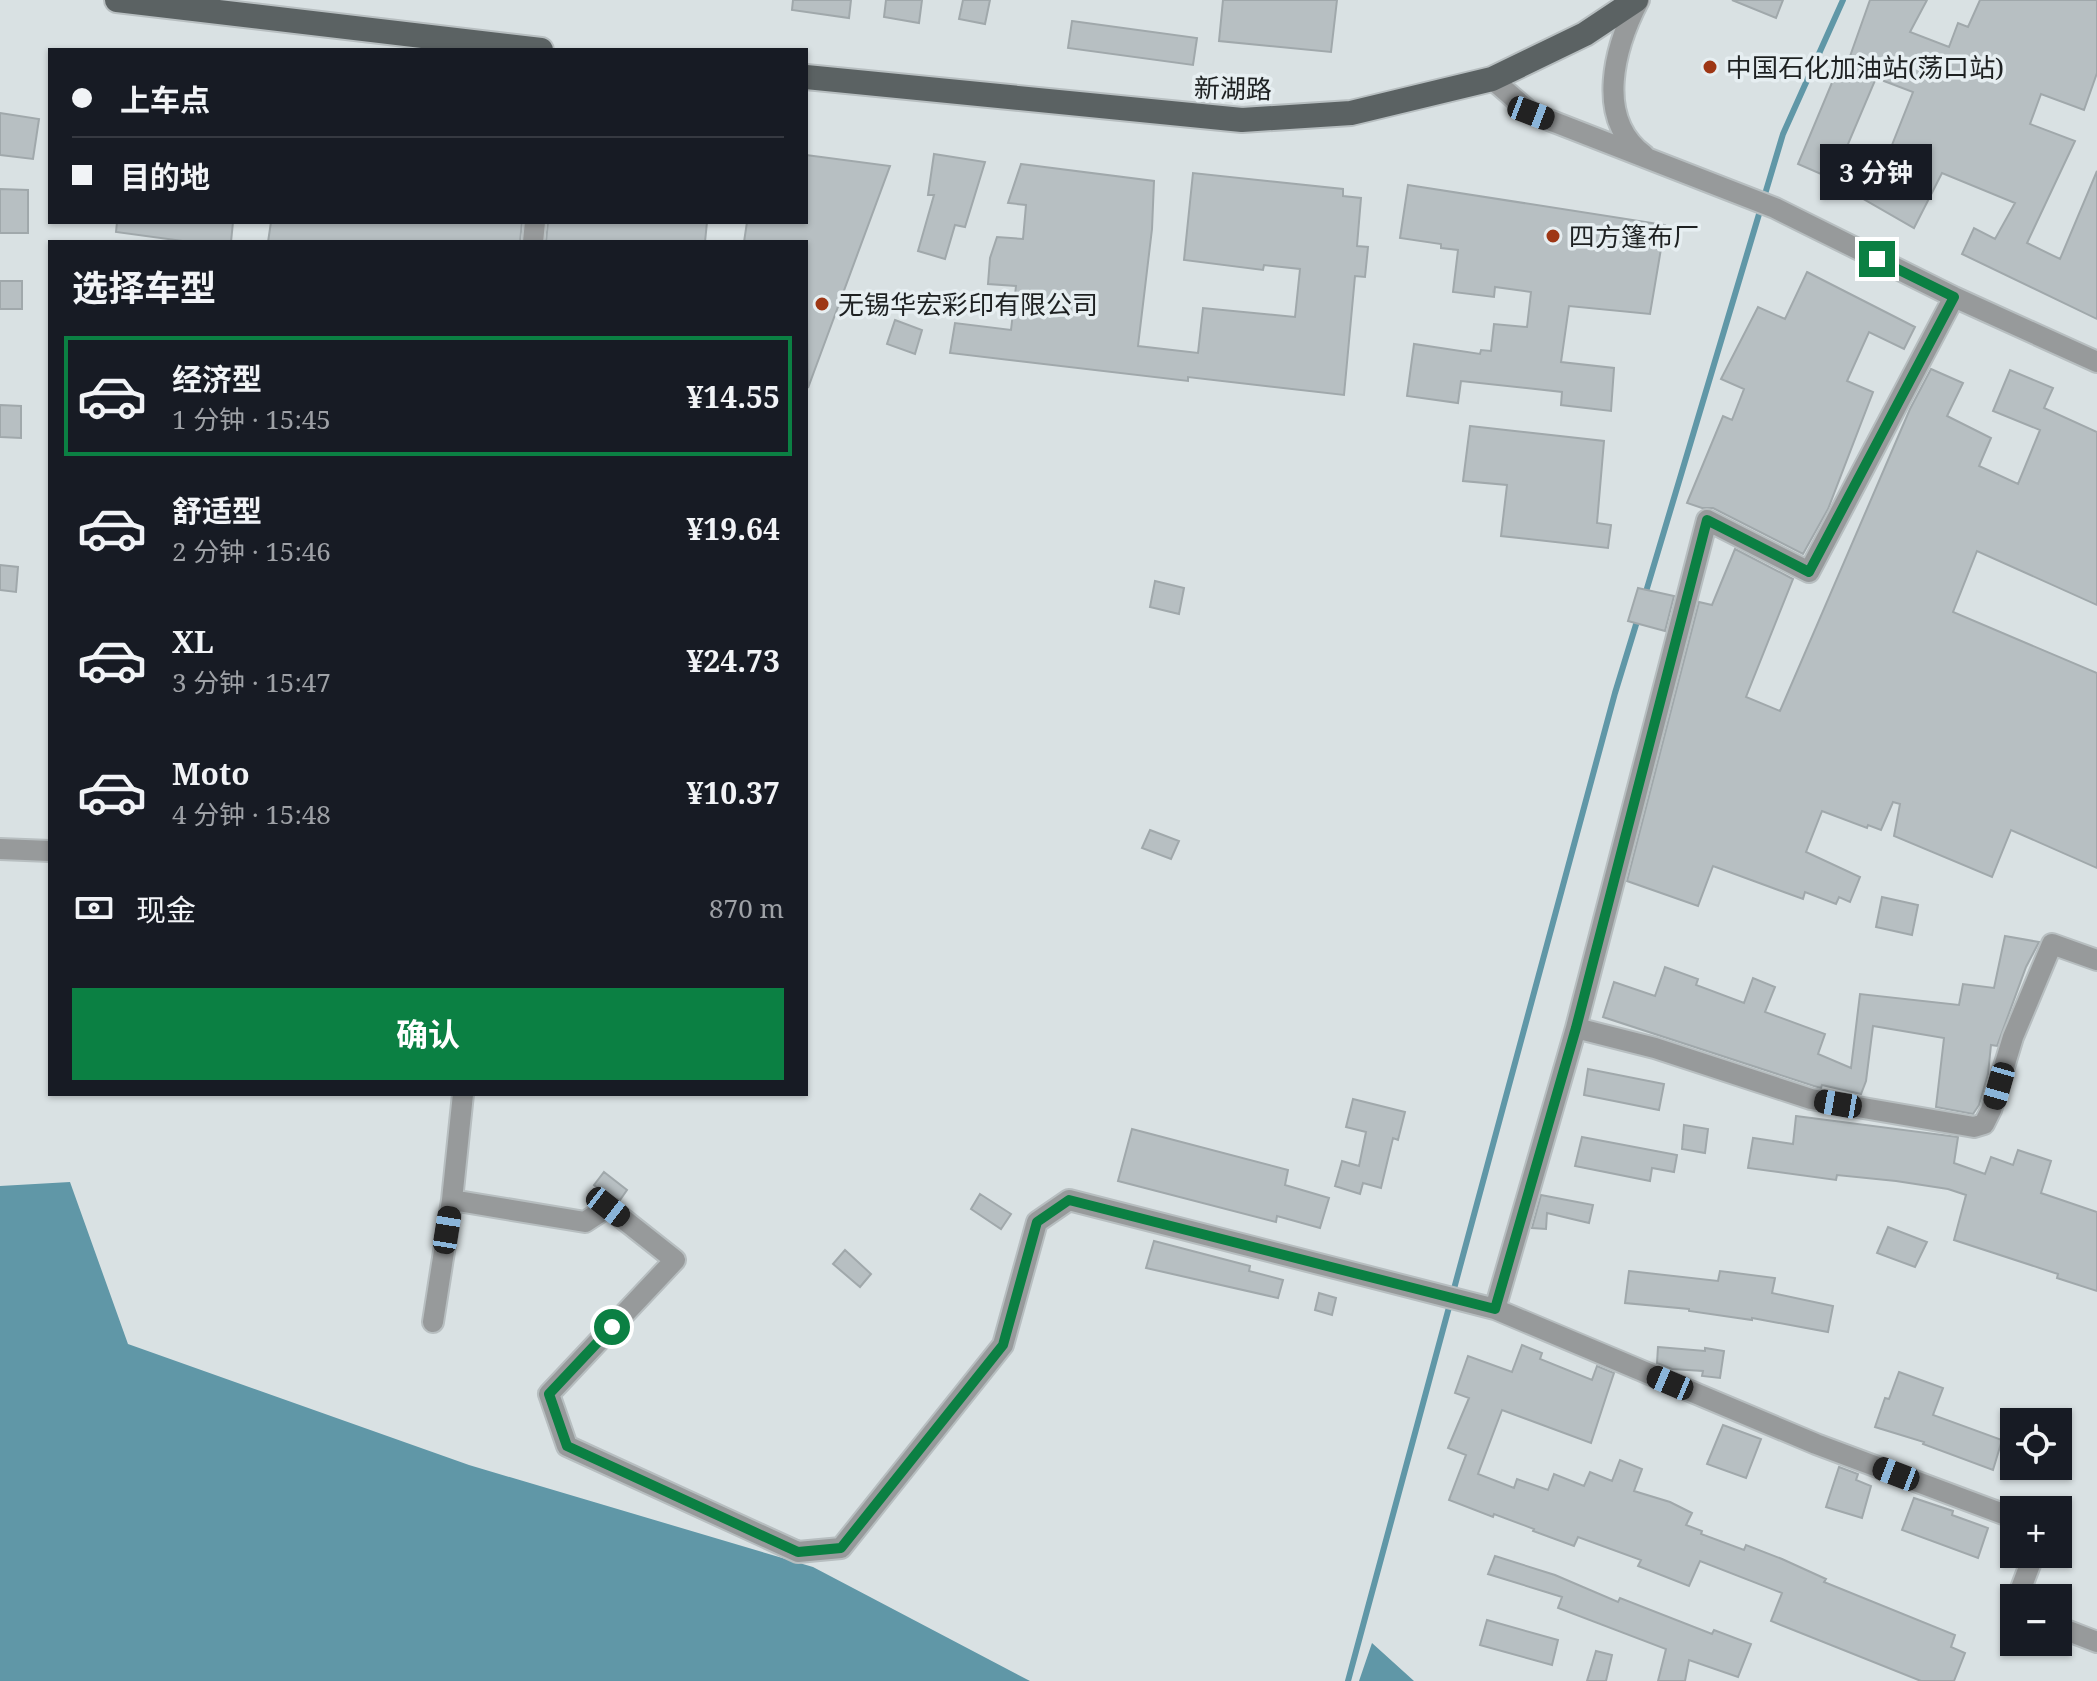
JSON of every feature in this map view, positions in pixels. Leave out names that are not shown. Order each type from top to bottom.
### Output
[{"type":"main road","points":[[117,0],[524,48]]},
{"type":"main road","name":"新湖路","points":[[808,77],[1242,120],[1351,113],[1492,79],[1585,34],[1638,0]]},
{"type":"street","points":[[1638,0],[1624,28],[1614,85],[1614,109],[1620,130],[1633,147],[1653,162]]},
{"type":"street","points":[[1492,79],[1531,113],[1775,208],[1954,297],[2097,362]]},
{"type":"street","points":[[1489,1307],[1576,1028],[1707,520],[1809,572],[1954,297]]},
{"type":"street","points":[[0,849],[48,851]]},
{"type":"street","points":[[1576,1028],[1655,1048],[1811,1099],[1974,1127],[1984,1124],[1991,1110],[2013,1037],[2052,944],[2097,960]]},
{"type":"street","points":[[433,1322],[452,1200],[463,1096]]},
{"type":"street","points":[[452,1200],[585,1222],[608,1207],[675,1260],[549,1394],[567,1446],[798,1552],[841,1548],[1003,1345],[1037,1222],[1069,1200],[1489,1307],[1816,1444],[2000,1514]]},
{"type":"street","points":[[2072,1632],[2097,1642]]},
{"type":"water","points":[[70,1182],[128,1344],[469,1465],[813,1567],[1030,1681],[0,1681],[0,1186]]},
{"type":"water","points":[[1372,1643],[1414,1681],[1359,1681]]},
{"type":"building","points":[[793,0],[851,0],[849,18],[792,10]]},
{"type":"building","points":[[886,0],[922,0],[919,23],[884,17]]},
{"type":"building","points":[[963,0],[990,0],[985,24],[959,19]]},
{"type":"building","points":[[1223,0],[1337,0],[1331,52],[1219,41]]},
{"type":"building","points":[[1732,0],[1783,0],[1776,18]]},
{"type":"building","points":[[1870,0],[1927,0],[1910,32],[1949,47],[1958,23],[1968,27],[1980,0],[2097,0],[2097,73],[2084,110],[2041,94],[2030,124],[2075,141],[2027,243],[2060,259],[2097,171],[2097,319],[1962,254],[1974,228],[1995,239],[2015,203],[1942,173],[1914,228],[1835,180],[1798,164],[1836,73],[1843,76]],"holes":[[[1876,78],[1913,92],[1884,165],[1848,144]]]},
{"type":"building","points":[[1072,21],[1197,38],[1193,65],[1068,48]]},
{"type":"building","points":[[0,113],[39,119],[33,159],[0,155]]},
{"type":"building","points":[[934,154],[985,162],[965,227],[955,225],[945,259],[918,251],[934,195],[928,195]]},
{"type":"building","name":"无锡华宏彩印有限公司","points":[[808,155],[890,166],[808,388],[808,240],[744,240],[747,224],[808,224]]},
{"type":"building","points":[[1021,164],[1154,181],[1152,229],[1138,346],[1198,353],[1203,308],[1295,317],[1300,269],[1264,265],[1263,270],[1184,260],[1193,173],[1343,189],[1343,196],[1361,198],[1357,246],[1368,247],[1365,277],[1355,276],[1344,395],[1188,377],[1188,381],[950,353],[955,323],[1011,330],[1016,286],[988,284],[990,258],[997,237],[1023,239],[1026,205],[1008,203]]},
{"type":"building","points":[[1408,185],[1665,225],[1650,314],[1569,306],[1561,362],[1614,368],[1611,411],[1561,405],[1562,392],[1461,381],[1458,403],[1407,396],[1414,344],[1480,354],[1481,350],[1491,351],[1494,324],[1527,327],[1531,292],[1495,287],[1494,297],[1453,292],[1458,250],[1441,248],[1441,244],[1400,238]]},
{"type":"building","points":[[0,189],[28,190],[28,233],[0,233]]},
{"type":"building","points":[[117,224],[233,224],[231,240],[175,240],[116,232]]},
{"type":"building","points":[[271,224],[522,224],[520,240],[268,240]]},
{"type":"building","points":[[548,224],[707,224],[705,240],[546,240]]},
{"type":"building","points":[[1807,272],[1915,327],[1904,349],[1869,332],[1847,381],[1873,392],[1828,509],[1803,554],[1713,508],[1687,503],[1723,416],[1732,420],[1744,389],[1721,379],[1758,307],[1785,319]]},
{"type":"building","points":[[0,281],[22,281],[22,309],[0,309]]},
{"type":"building","points":[[895,320],[922,330],[915,354],[887,344]]},
{"type":"building","points":[[1931,369],[1963,383],[1947,416],[1991,438],[1979,466],[2018,484],[2040,430],[1993,411],[2010,370],[2053,388],[2044,408],[2097,432],[2097,605],[1977,551],[1953,612],[2097,673],[2097,868],[2011,830],[1992,877],[1894,836],[1900,804],[1893,802],[1881,830],[1822,811],[1806,852],[1860,877],[1850,902],[1839,897],[1836,904],[1805,892],[1803,899],[1713,866],[1698,906],[1627,881],[1699,602],[1712,605],[1735,549],[1793,579],[1746,697],[1780,711],[1910,409]]},
{"type":"building","points":[[0,405],[21,406],[21,438],[0,437]]},
{"type":"building","points":[[1470,426],[1604,441],[1597,523],[1611,525],[1608,548],[1501,536],[1507,485],[1463,481]]},
{"type":"building","points":[[0,565],[18,567],[16,592],[0,590]]},
{"type":"building","points":[[1155,581],[1184,588],[1179,614],[1150,607]]},
{"type":"building","points":[[1638,588],[1674,596],[1665,631],[1628,621]]},
{"type":"building","points":[[1150,830],[1179,841],[1171,859],[1142,848]]},
{"type":"building","points":[[1882,897],[1918,905],[1912,935],[1876,927]]},
{"type":"building","points":[[2005,936],[2039,942],[2026,967],[1997,1046],[1991,1045],[1988,1074],[1979,1105],[1973,1114],[1936,1107],[1944,1038],[1873,1026],[1866,1081],[1861,1094],[1814,1086],[1603,1017],[1614,982],[1655,996],[1665,967],[1698,979],[1696,985],[1744,1003],[1753,978],[1775,987],[1765,1012],[1825,1034],[1818,1054],[1851,1068],[1860,994],[1959,1005],[1963,984],[1994,988]]},
{"type":"building","points":[[1588,1069],[1664,1084],[1659,1110],[1584,1095]]},
{"type":"building","points":[[1353,1099],[1405,1112],[1398,1140],[1393,1138],[1381,1188],[1363,1183],[1360,1194],[1335,1186],[1342,1161],[1359,1166],[1366,1132],[1346,1127]]},
{"type":"building","points":[[1796,1116],[1958,1137],[1954,1163],[1985,1174],[1991,1157],[2013,1165],[2018,1150],[2051,1161],[2041,1193],[2097,1212],[2097,1291],[2057,1278],[2058,1274],[1954,1240],[1966,1195],[1896,1181],[1837,1175],[1836,1180],[1748,1168],[1753,1138],[1793,1144]]},
{"type":"building","points":[[1684,1125],[1708,1129],[1705,1153],[1682,1149]]},
{"type":"building","points":[[1132,1129],[1288,1170],[1285,1185],[1329,1198],[1320,1228],[1277,1216],[1276,1222],[1118,1181]]},
{"type":"building","points":[[1582,1137],[1677,1155],[1674,1172],[1652,1168],[1650,1181],[1575,1166]]},
{"type":"building","points":[[604,1172],[627,1190],[620,1200],[606,1195],[594,1185]]},
{"type":"building","points":[[980,1194],[1011,1214],[1001,1229],[971,1209]]},
{"type":"building","points":[[1541,1195],[1593,1205],[1589,1223],[1547,1213],[1546,1229],[1532,1228]]},
{"type":"building","points":[[1888,1227],[1927,1242],[1915,1267],[1877,1253]]},
{"type":"building","points":[[1154,1241],[1250,1266],[1249,1271],[1283,1280],[1278,1298],[1146,1268]]},
{"type":"building","points":[[845,1250],[871,1274],[860,1287],[833,1264]]},
{"type":"building","points":[[1629,1271],[1718,1281],[1720,1271],[1775,1278],[1772,1293],[1833,1306],[1828,1332],[1689,1309],[1625,1303]]},
{"type":"building","points":[[1319,1293],[1336,1298],[1332,1315],[1315,1310]]},
{"type":"building","points":[[1522,1345],[1542,1353],[1540,1359],[1592,1380],[1597,1366],[1614,1373],[1591,1443],[1502,1410],[1478,1474],[1514,1488],[1517,1479],[1548,1490],[1554,1474],[1584,1486],[1590,1472],[1612,1481],[1620,1460],[1642,1469],[1634,1491],[1670,1502],[1692,1513],[1686,1525],[1702,1531],[1701,1534],[1744,1550],[1746,1545],[1782,1559],[1826,1579],[1824,1582],[1955,1635],[1951,1647],[1965,1653],[1954,1681],[1921,1681],[1771,1621],[1782,1593],[1700,1561],[1689,1586],[1638,1566],[1641,1560],[1578,1537],[1574,1546],[1494,1514],[1493,1517],[1449,1500],[1466,1455],[1448,1448],[1469,1398],[1455,1393],[1468,1356],[1512,1372]]},
{"type":"building","points":[[1658,1347],[1724,1351],[1720,1378],[1702,1376],[1703,1371],[1672,1369],[1657,1363]]},
{"type":"building","points":[[1899,1372],[1943,1388],[1933,1415],[2000,1439],[1993,1470],[1924,1442],[1875,1427],[1885,1398],[1889,1399]]},
{"type":"building","points":[[1723,1425],[1761,1439],[1746,1478],[1707,1464]]},
{"type":"building","points":[[1839,1467],[1858,1474],[1856,1480],[1871,1486],[1862,1518],[1826,1507]]},
{"type":"building","points":[[1914,1498],[1953,1511],[1952,1515],[1988,1528],[1978,1558],[1902,1530]]},
{"type":"building","points":[[1495,1556],[1555,1575],[1618,1602],[1620,1598],[1712,1634],[1714,1630],[1751,1644],[1738,1677],[1689,1660],[1685,1681],[1658,1681],[1666,1649],[1558,1608],[1562,1597],[1488,1574]]},
{"type":"building","points":[[1487,1620],[1558,1640],[1552,1665],[1480,1645]]},
{"type":"building","points":[[1596,1651],[1612,1655],[1606,1681],[1587,1681]]},
{"type":"waterway","points":[[1645,595],[1783,134],[1843,0]]},
{"type":"waterway","points":[[1348,1681],[1615,693],[1638,618]]},
{"type":"place","name":"中国石化加油站(荡口站)","points":[[1710,67]]},
{"type":"place","name":"四方篷布厂","points":[[1553,236]]},
{"type":"place","name":"无锡华宏彩印有限公司","points":[[822,304]]},
{"type":"route","points":[[612,1327],[549,1394],[567,1446],[798,1552],[841,1548],[1003,1345],[1037,1222],[1069,1200],[1495,1309],[1576,1028],[1707,520],[1809,572],[1954,297],[1877,259]]}]
